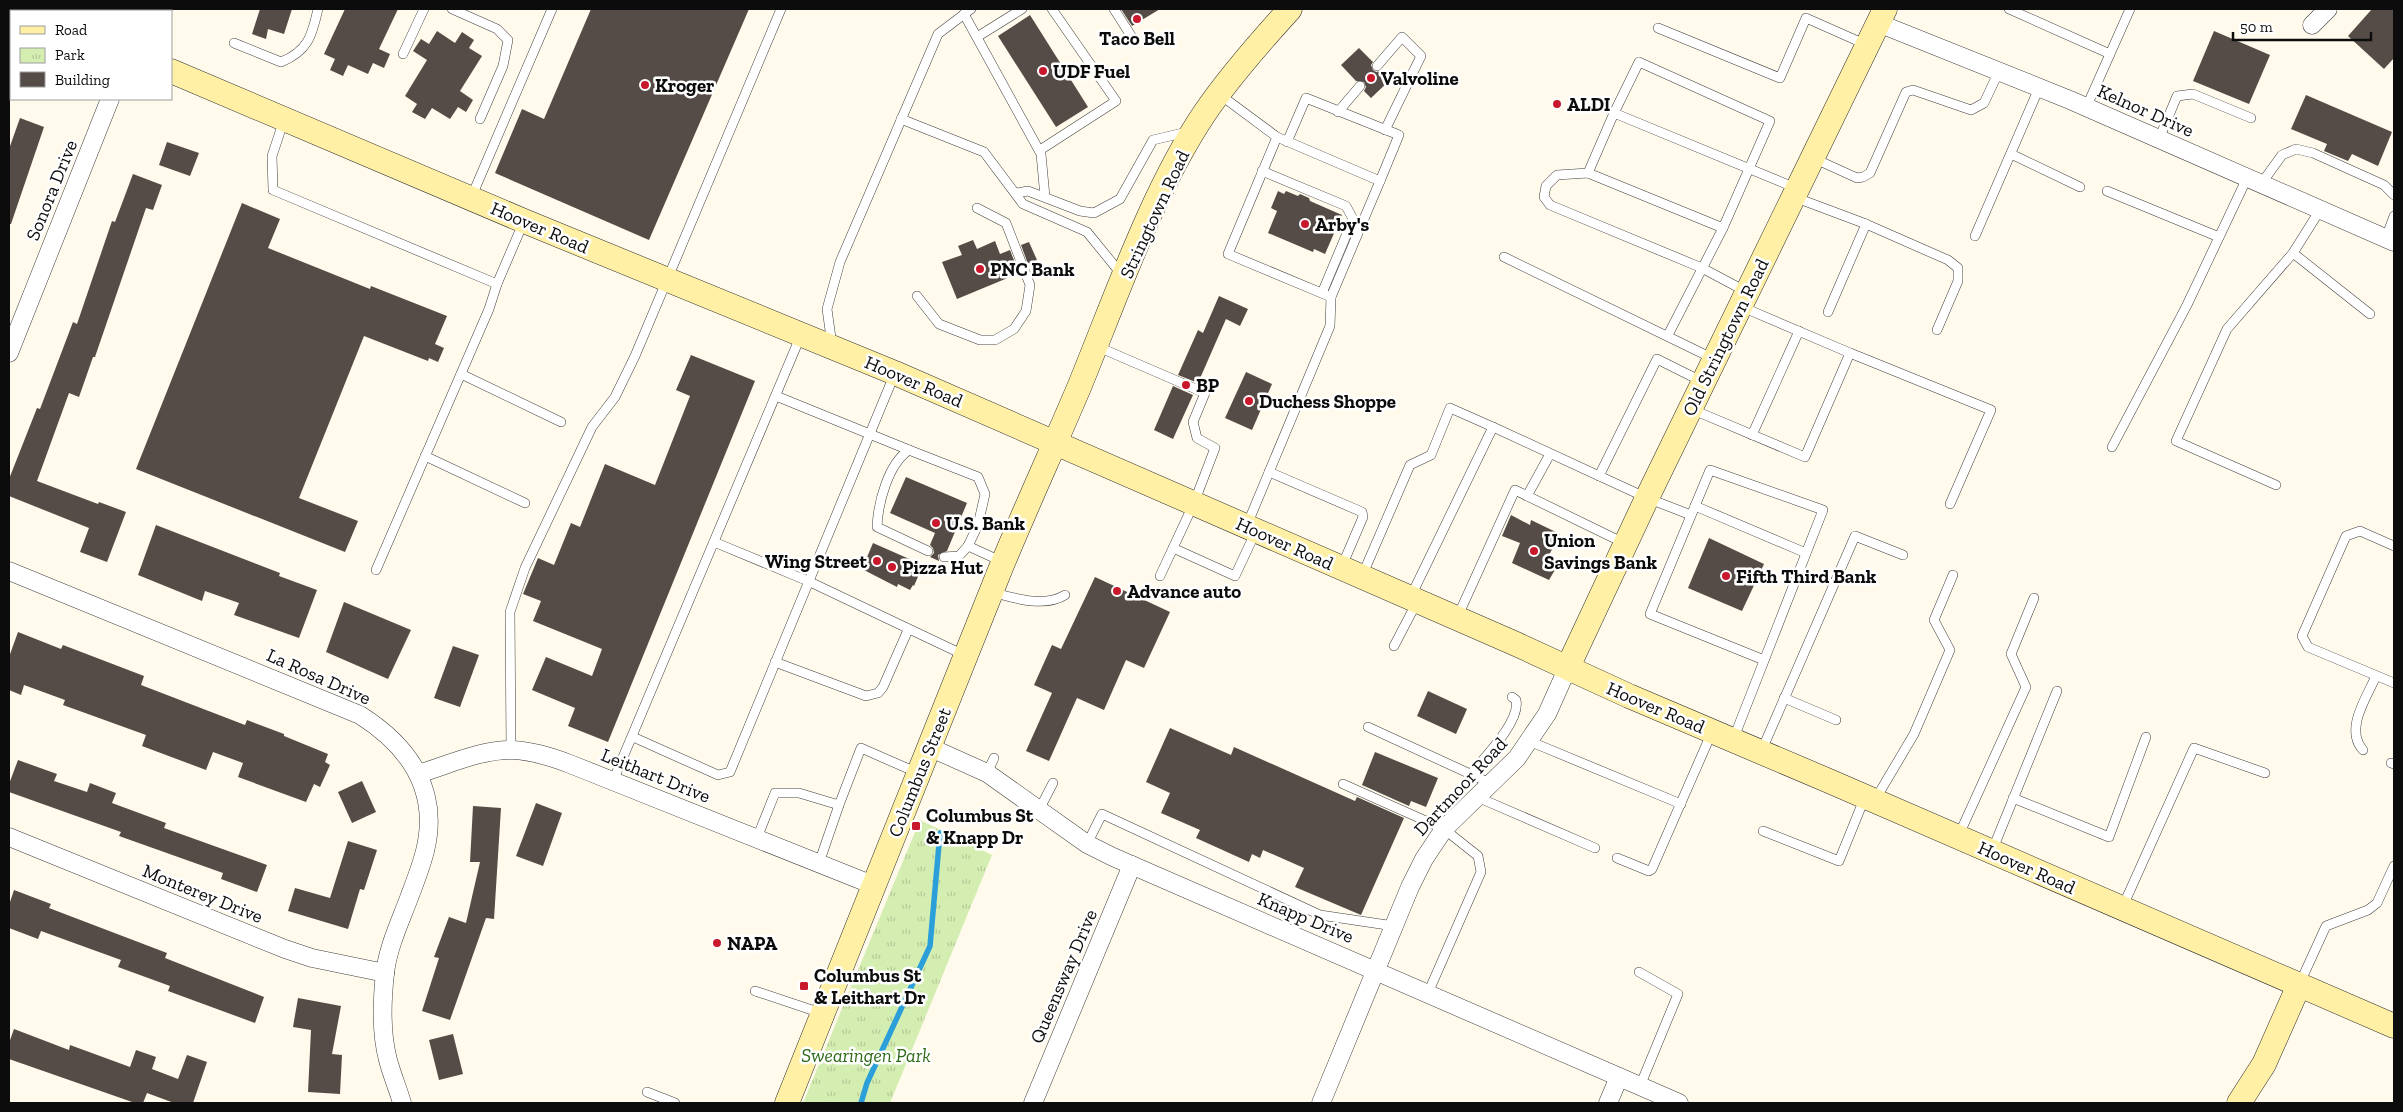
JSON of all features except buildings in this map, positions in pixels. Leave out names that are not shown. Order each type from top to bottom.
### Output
[{"type":"main road","name":"Stringtown Road","points":[[1056,442],[1144,229],[1194,130],[1219,94],[1290,9]]},
{"type":"main road","name":"Old Stringtown Road","points":[[1568,667],[1714,359],[1882,16]]},
{"type":"main road","name":"Hoover Road","points":[[172,71],[524,221],[833,347],[1056,442],[1568,667],[1629,696],[1870,798],[2394,1026]]},
{"type":"main road","name":"Columbus Street","points":[[787,1103],[1003,562],[1056,442]]},
{"type":"main road","points":[[2239,1103],[2264,1064],[2299,985]]},
{"type":"street","points":[[2312,25],[2328,9]]},
{"type":"street","name":"Kelnor Drive","points":[[1882,16],[1999,71],[2390,240]]},
{"type":"street","name":"Sonora Drive","points":[[9,353],[110,100]]},
{"type":"street","name":"La Rosa Drive","points":[[9,571],[297,687],[360,715],[394,740],[408,756],[418,774],[427,806],[426,850],[391,948],[385,972],[384,1016],[388,1059],[402,1103]]},
{"type":"street","name":"Dartmoor Road","points":[[1321,1103],[1394,926],[1424,859],[1444,829],[1517,758],[1554,700],[1568,667]]},
{"type":"street","name":"Knapp Drive","points":[[929,747],[990,766],[1039,810],[1088,844],[1132,865],[1679,1103]]},
{"type":"street","name":"Leithart Drive","points":[[418,774],[473,756],[510,750],[543,754],[873,884]]},
{"type":"street","name":"Monterey Drive","points":[[9,838],[285,949],[312,958],[385,972]]},
{"type":"street","name":"Queensway Drive","points":[[1033,1103],[1132,865]]},
{"type":"street","points":[[1608,1103],[1619,1077]]},
{"type":"lane","points":[[234,43],[281,62],[297,56],[310,39],[318,9]]},
{"type":"lane","points":[[403,54],[424,9]]},
{"type":"lane","points":[[452,9],[497,29],[508,40],[503,66],[480,119]]},
{"type":"lane","points":[[471,198],[552,9]]},
{"type":"lane","points":[[510,750],[510,612],[525,568],[592,427],[615,397],[668,280],[781,9]]},
{"type":"lane","points":[[977,38],[1022,9]]},
{"type":"lane","points":[[1040,150],[1116,101],[1052,9]]},
{"type":"lane","points":[[1114,9],[1135,42]]},
{"type":"lane","points":[[1658,28],[1780,78],[1810,9]]},
{"type":"lane","points":[[2009,9],[2110,54]]},
{"type":"lane","points":[[2086,108],[2130,9]]},
{"type":"lane","points":[[833,347],[827,309],[836,271],[938,34],[967,11],[977,38],[1040,150],[1045,197]]},
{"type":"lane","points":[[1806,18],[1868,45]]},
{"type":"lane","points":[[1377,66],[1402,37],[1421,56],[1386,130]]},
{"type":"lane","points":[[1588,172],[1639,62],[1770,121],[1723,228],[1668,335]]},
{"type":"lane","points":[[1813,158],[1857,178],[1864,177],[1870,173],[1906,92],[1913,90],[1971,110],[1984,103],[1999,71]]},
{"type":"lane","points":[[1338,112],[1360,86]]},
{"type":"lane","points":[[1975,236],[2039,88]]},
{"type":"lane","points":[[1219,94],[1276,137],[1380,181]]},
{"type":"lane","points":[[2159,139],[2177,96],[2193,94],[2251,118]]},
{"type":"lane","points":[[1173,548],[1235,576],[1269,472],[1330,326],[1331,297],[1399,135],[1306,98],[1287,142]]},
{"type":"lane","points":[[1614,113],[1750,169],[1796,193],[1948,260],[1958,268],[1958,281],[1937,330]]},
{"type":"lane","points":[[284,119],[272,156],[273,190],[497,284]]},
{"type":"lane","points":[[901,119],[984,152],[1016,192],[1023,204],[1087,232],[1124,278]]},
{"type":"lane","points":[[1016,192],[1028,191],[1080,211],[1094,213],[1120,200],[1153,140],[1194,130]]},
{"type":"lane","points":[[1276,137],[1228,254],[1331,297]]},
{"type":"lane","points":[[2112,447],[2187,305],[2219,237],[2254,181],[2282,155],[2296,149],[2312,153],[2384,185],[2394,195]]},
{"type":"lane","points":[[2011,154],[2080,186]]},
{"type":"lane","points":[[1262,171],[1346,206],[1350,213],[1353,220],[1322,293]]},
{"type":"lane","points":[[1723,228],[1588,172],[1557,175],[1546,186],[1544,197],[1550,205],[1702,268],[1744,299],[1799,331],[1991,410],[1950,504]]},
{"type":"lane","points":[[2107,191],[2219,237]]},
{"type":"lane","points":[[917,296],[939,324],[980,340],[995,340],[1014,329],[1026,311],[1030,285],[1006,223],[977,208]]},
{"type":"lane","points":[[2276,485],[2176,441],[2227,329],[2293,253],[2320,210]]},
{"type":"lane","points":[[2390,240],[2394,216]]},
{"type":"lane","points":[[376,570],[489,308],[497,284],[524,221]]},
{"type":"lane","points":[[1828,312],[1866,224]]},
{"type":"lane","points":[[2293,253],[2370,314]]},
{"type":"lane","points":[[1504,257],[1714,359]]},
{"type":"lane","points":[[1752,435],[1799,331]]},
{"type":"lane","points":[[613,781],[801,334]]},
{"type":"lane","points":[[1096,346],[1205,393],[1193,422],[1197,438],[1215,448],[1194,503],[1160,576]]},
{"type":"lane","points":[[1690,409],[1805,457],[1850,353]]},
{"type":"lane","points":[[1599,476],[1657,359],[1704,382]]},
{"type":"lane","points":[[633,737],[718,775],[730,772],[895,373]]},
{"type":"lane","points":[[461,374],[561,422]]},
{"type":"lane","points":[[776,396],[978,477],[985,494],[978,525],[968,546],[959,556],[944,557]]},
{"type":"lane","points":[[1351,573],[1410,465],[1431,455],[1450,408],[1647,498],[1691,515]]},
{"type":"lane","points":[[1394,646],[1413,600],[1493,427]]},
{"type":"lane","points":[[909,450],[902,455],[892,471],[878,512],[877,527],[928,551]]},
{"type":"lane","points":[[1527,496],[1550,454]]},
{"type":"lane","points":[[425,456],[525,503]]},
{"type":"lane","points":[[1617,858],[1649,871],[1652,869],[1681,804],[1723,736],[1764,660],[1823,510],[1710,470],[1650,614],[1764,660]]},
{"type":"lane","points":[[1269,472],[1362,512],[1363,517],[1351,573]]},
{"type":"lane","points":[[1457,619],[1515,490],[1625,544]]},
{"type":"lane","points":[[1695,506],[1806,553]]},
{"type":"lane","points":[[2394,546],[2360,531],[2346,536],[2302,636],[2308,647],[2394,683]]},
{"type":"lane","points":[[1761,752],[1855,536],[1903,555]]},
{"type":"lane","points":[[714,542],[808,581],[966,656]]},
{"type":"lane","points":[[968,546],[1003,562]]},
{"type":"lane","points":[[1763,831],[1839,861],[1870,798],[1914,734],[1950,650],[1934,620],[1953,576]]},
{"type":"lane","points":[[991,592],[1031,600],[1051,601],[1065,595]]},
{"type":"lane","points":[[1958,837],[2026,686],[2011,654],[2034,598]]},
{"type":"lane","points":[[775,662],[866,696],[872,696],[883,687],[908,630]]},
{"type":"lane","points":[[2363,750],[2358,745],[2355,734],[2357,719],[2376,676]]},
{"type":"lane","points":[[1992,852],[2057,691]]},
{"type":"lane","points":[[1471,774],[1494,747],[1510,724],[1518,706],[1516,700],[1512,697]]},
{"type":"lane","points":[[1784,698],[1836,720]]},
{"type":"lane","points":[[1368,727],[1492,784]]},
{"type":"lane","points":[[2014,798],[2109,836],[2146,737]]},
{"type":"lane","points":[[1529,741],[1681,804]]},
{"type":"lane","points":[[819,863],[861,748],[918,773]]},
{"type":"lane","points":[[2122,909],[2194,748],[2264,773]]},
{"type":"lane","points":[[1039,810],[1053,784]]},
{"type":"lane","points":[[1343,784],[1444,829],[1478,856],[1481,872],[1428,993]]},
{"type":"lane","points":[[757,838],[775,793],[799,793],[839,804]]},
{"type":"lane","points":[[1477,797],[1595,848]]},
{"type":"lane","points":[[1088,844],[1102,814],[1320,915],[1394,926]]},
{"type":"lane","points":[[2299,985],[2326,926],[2368,910],[2377,903],[2394,866]]},
{"type":"lane","points":[[1640,972],[1678,994],[1640,1086]]},
{"type":"lane","points":[[755,991],[823,1014]]},
{"type":"lane","points":[[647,1092],[675,1103]]},
{"type":"green space","name":"Swearingen Park","points":[[920,820],[992,855],[890,1103],[803,1103]]},
{"type":"waterway","points":[[861,1103],[867,1083],[930,946],[940,833]]},
{"type":"place","name":"Taco Bell","points":[[1137,19]]},
{"type":"place","name":"UDF Fuel","points":[[1043,71]]},
{"type":"place","name":"Valvoline","points":[[1371,78]]},
{"type":"place","name":"Kroger","points":[[645,85]]},
{"type":"place","name":"ALDI","points":[[1557,104]]},
{"type":"place","name":"Arby's","points":[[1305,224]]},
{"type":"place","name":"PNC Bank","points":[[980,269]]},
{"type":"place","name":"BP","points":[[1186,385]]},
{"type":"place","name":"Duchess Shoppe","points":[[1249,401]]},
{"type":"place","name":"U.S. Bank","points":[[936,523]]},
{"type":"place","name":"Union Savings Bank","points":[[1534,551]]},
{"type":"place","name":"Wing Street","points":[[877,561]]},
{"type":"place","name":"Pizza Hut","points":[[892,567]]},
{"type":"place","name":"Fifth Third Bank","points":[[1726,576]]},
{"type":"place","name":"Advance auto","points":[[1117,591]]},
{"type":"place","name":"Columbus St & Knapp Dr","points":[[916,826]]},
{"type":"place","name":"NAPA","points":[[717,943]]},
{"type":"place","name":"Columbus St & Leithart Dr","points":[[804,986]]}]
